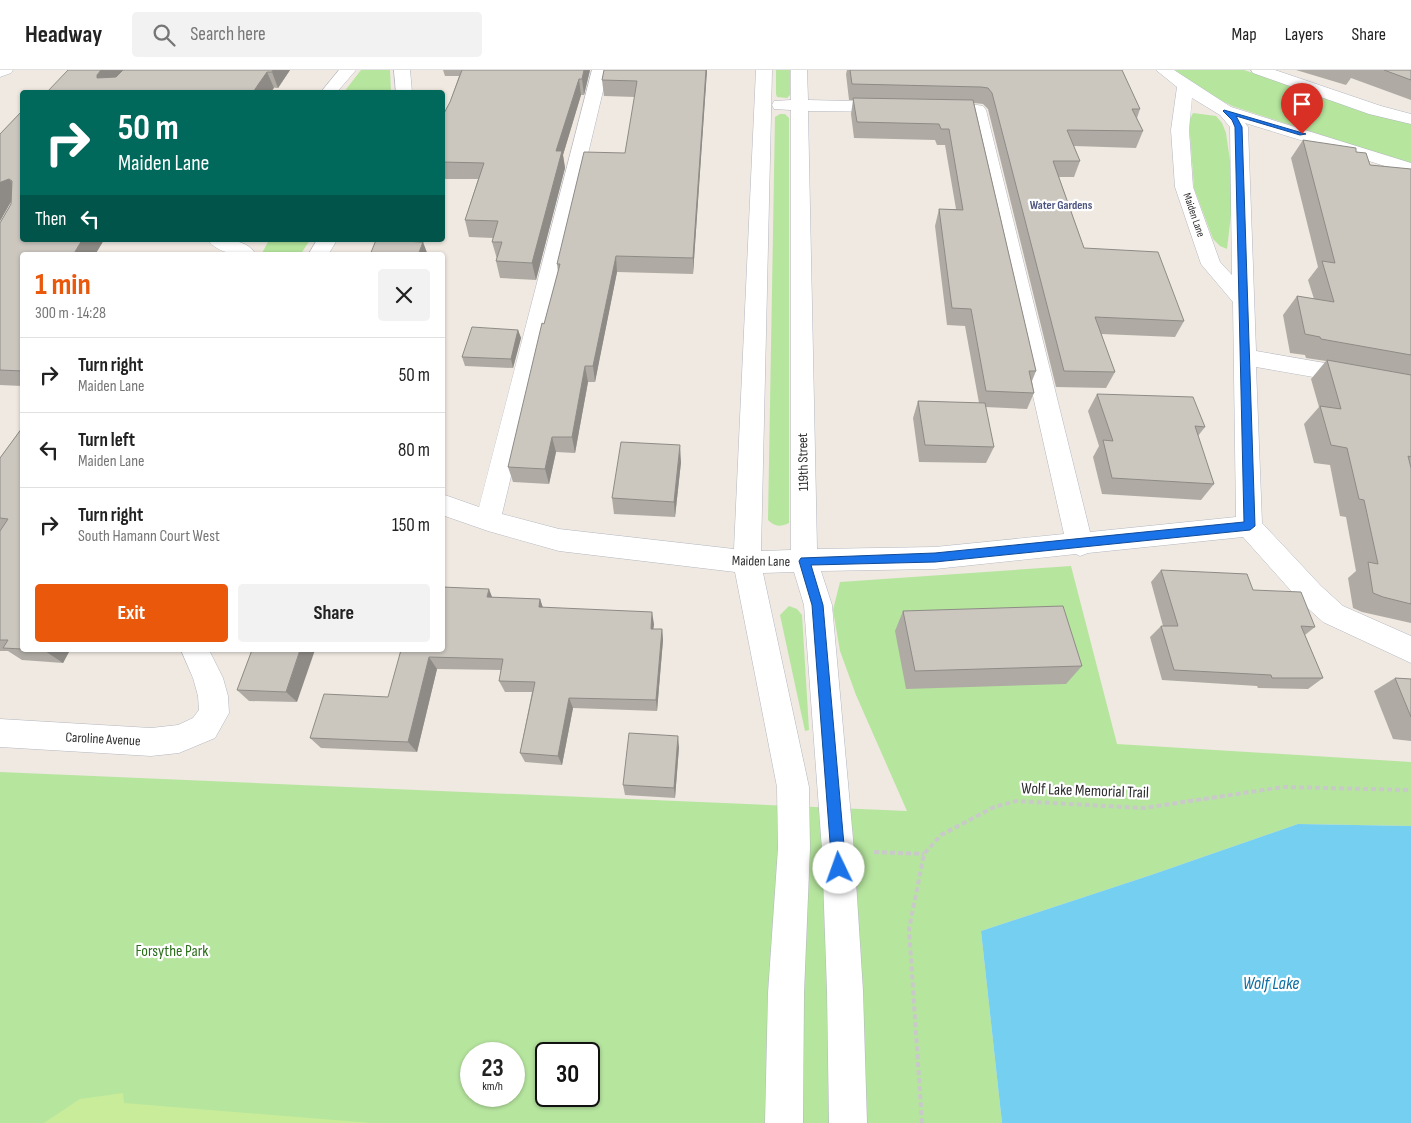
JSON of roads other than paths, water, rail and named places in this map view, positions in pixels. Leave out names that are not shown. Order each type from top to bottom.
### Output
[{"type":"street","points":[[0,72],[5,70]]},
{"type":"street","points":[[331,90],[348,70]]},
{"type":"street","points":[[402,70],[404,90]]},
{"type":"street","points":[[488,521],[600,70]]},
{"type":"street","points":[[764,70],[747,562],[793,787],[794,848],[786,993],[784,1123]]},
{"type":"street","name":"119th Street","points":[[799,70],[804,561],[818,605],[838,850],[848,1123]]},
{"type":"street","points":[[1164,70],[1185,86],[1226,111],[1235,119],[1239,127],[1250,526],[1311,594],[1333,614],[1411,650]]},
{"type":"street","points":[[1259,70],[1375,110],[1411,120]]},
{"type":"street","name":"Maiden Lane","points":[[1185,86],[1180,130],[1184,187],[1211,264],[1244,301]]},
{"type":"street","points":[[762,104],[977,110],[1080,544]]},
{"type":"street","points":[[1226,111],[1411,169]]},
{"type":"street","points":[[224,242],[247,249]]},
{"type":"street","points":[[1246,357],[1411,386]]},
{"type":"street","name":"Maiden Lane","points":[[445,505],[488,521],[559,540],[747,562],[935,558],[1250,526]]},
{"type":"street","name":"Caroline Avenue","points":[[0,733],[151,742],[179,739],[204,728],[214,713],[213,696],[208,678],[196,652]]},
{"type":"water","name":"Wolf Lake","points":[[1298,824],[1411,826],[1411,1123],[1002,1123],[981,931]]},
{"type":"district","name":"Water Gardens","points":[[1061,205]]},
{"type":"park label","name":"Forsythe Park","points":[[172,951]]}]
